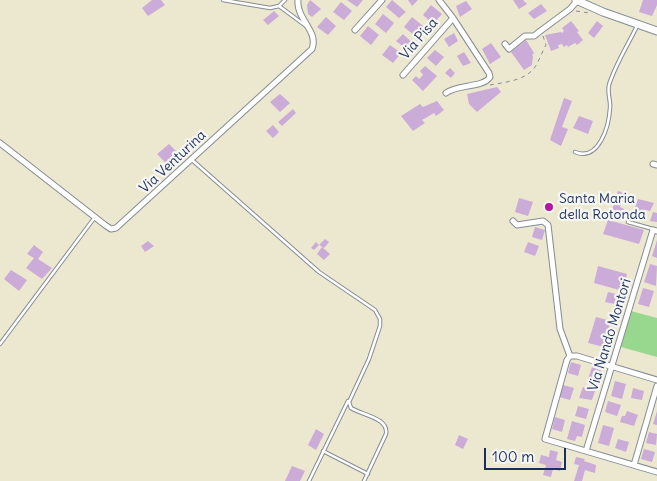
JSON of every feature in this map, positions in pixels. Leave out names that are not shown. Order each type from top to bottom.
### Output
[{"type":"main road","points":[[576,0],[657,32]]},
{"type":"street","name":"Via Venturina","points":[[0,143],[111,229],[116,228],[312,49],[314,35],[307,27],[298,6],[298,0]]},
{"type":"street","points":[[355,30],[382,0]]},
{"type":"street","points":[[439,0],[453,18],[490,77],[486,82],[452,89],[446,93]]},
{"type":"street","points":[[505,44],[509,49],[526,36],[534,36],[570,9],[576,0]]},
{"type":"street","name":"Via Pisa","points":[[403,75],[453,18]]},
{"type":"street","points":[[513,221],[517,225],[543,221],[548,225],[560,329],[570,356]]},
{"type":"street","name":"Via Nando Montori","points":[[586,451],[655,230]]},
{"type":"street","points":[[657,380],[577,356],[570,356],[566,360],[545,439],[657,472]]},
{"type":"street","points":[[634,465],[657,386]]},
{"type":"lane","points":[[223,0],[270,8],[279,6],[285,0]]},
{"type":"lane","points":[[279,6],[307,27]]},
{"type":"lane","points":[[575,152],[584,154],[591,152],[598,145],[604,134],[609,120],[609,88],[638,25]]},
{"type":"lane","points":[[192,160],[319,272],[375,310],[379,315],[380,326],[370,359],[309,481]]},
{"type":"lane","points":[[0,344],[95,217]]},
{"type":"lane","points":[[628,222],[655,230]]},
{"type":"lane","points":[[349,400],[351,408],[383,423],[387,428],[364,481]]},
{"type":"lane","points":[[323,451],[368,474]]},
{"type":"path","points":[[486,86],[527,75],[535,67],[546,45],[542,38],[543,34]]},
{"type":"green space","points":[[631,311],[657,318],[657,357],[621,347]]},
{"type":"building","points":[[152,0],[161,0],[165,5],[148,16],[142,8]]},
{"type":"building","points":[[310,0],[321,9],[312,17],[308,14],[307,5]]},
{"type":"building","points":[[347,0],[363,0],[357,7]]},
{"type":"building","points":[[392,0],[406,12],[399,18],[386,7]]},
{"type":"building","points":[[408,0],[418,0],[412,6]]},
{"type":"building","points":[[513,0],[523,0],[527,4],[519,9]]},
{"type":"building","points":[[643,0],[657,0],[652,16],[639,12]]},
{"type":"building","points":[[466,1],[472,9],[460,17],[456,6]]},
{"type":"building","points":[[341,2],[352,11],[344,20],[333,12]]},
{"type":"building","points":[[541,4],[547,11],[534,19],[528,13]]},
{"type":"building","points":[[431,5],[442,14],[433,24],[423,15]]},
{"type":"building","points":[[274,11],[279,16],[268,25],[263,20]]},
{"type":"building","points":[[383,14],[394,23],[386,33],[375,24]]},
{"type":"building","points":[[326,17],[336,26],[328,35],[317,27]]},
{"type":"building","points":[[412,17],[423,26],[415,36],[404,27]]},
{"type":"building","points":[[571,21],[583,40],[577,45],[575,43],[568,47],[567,45],[564,47],[562,44],[558,45],[559,48],[551,51],[545,35],[562,33],[564,31],[562,28]]},
{"type":"building","points":[[597,21],[603,26],[594,38],[588,33]]},
{"type":"building","points":[[368,26],[379,35],[371,45],[360,36]]},
{"type":"building","points":[[454,33],[458,41],[449,47],[444,39]]},
{"type":"building","points":[[403,34],[416,46],[410,52],[396,41]]},
{"type":"building","points":[[526,40],[534,53],[532,55],[532,65],[524,70],[511,52]]},
{"type":"building","points":[[491,43],[501,57],[490,64],[482,49]]},
{"type":"building","points":[[390,45],[401,53],[393,63],[382,55]]},
{"type":"building","points":[[435,50],[444,57],[436,66],[427,58]]},
{"type":"building","points":[[464,52],[471,63],[463,66],[457,56]]},
{"type":"building","points":[[425,66],[437,76],[423,91],[412,80],[416,76],[419,79],[423,75],[420,71]]},
{"type":"building","points":[[450,68],[455,73],[451,78],[445,73]]},
{"type":"building","points":[[497,87],[501,92],[477,112],[469,104],[467,94]]},
{"type":"building","points":[[280,94],[290,103],[280,112],[270,102]]},
{"type":"building","points":[[564,98],[572,101],[562,127],[568,129],[561,146],[550,140]]},
{"type":"building","points":[[437,101],[444,110],[436,116],[434,113],[422,120],[425,123],[413,131],[401,116],[420,104],[423,107]]},
{"type":"building","points":[[293,109],[296,113],[282,126],[278,122]]},
{"type":"building","points":[[579,116],[593,121],[588,134],[573,128]]},
{"type":"building","points":[[273,125],[279,132],[273,138],[266,131]]},
{"type":"building","points":[[169,144],[179,154],[167,164],[157,154]]},
{"type":"building","points":[[618,191],[628,195],[626,202],[622,201],[620,207],[624,209],[622,216],[611,213]]},
{"type":"building","points":[[519,198],[533,202],[528,216],[515,212]]},
{"type":"building","points":[[638,199],[654,203],[650,211],[646,210],[643,220],[632,216]]},
{"type":"building","name":"Santa Maria della Rotonda","points":[[547,202],[551,202],[554,207],[553,211],[547,212],[544,209],[544,205]]},
{"type":"building","points":[[653,212],[657,213],[657,222],[650,221]]},
{"type":"building","points":[[608,220],[644,230],[639,244],[603,234]]},
{"type":"building","points":[[535,227],[545,230],[542,240],[532,237]]},
{"type":"building","points":[[325,239],[329,242],[324,248],[319,245]]},
{"type":"building","points":[[657,240],[657,258],[652,256]]},
{"type":"building","points":[[148,241],[154,246],[145,252],[141,246]]},
{"type":"building","points":[[316,242],[319,245],[314,250],[311,248]]},
{"type":"building","points":[[528,242],[539,246],[535,256],[524,252]]},
{"type":"building","points":[[34,245],[43,252],[38,259],[52,268],[42,279],[26,268],[34,258],[27,254]]},
{"type":"building","points":[[322,247],[330,254],[324,260],[317,254]]},
{"type":"building","points":[[650,264],[657,266],[656,286],[644,282]]},
{"type":"building","points":[[598,266],[627,274],[623,291],[594,283]]},
{"type":"building","points":[[11,270],[27,280],[19,291],[4,279]]},
{"type":"building","points":[[643,288],[654,291],[649,307],[638,304]]},
{"type":"building","points":[[608,292],[625,296],[622,308],[616,309],[615,304],[605,302]]},
{"type":"building","points":[[596,317],[611,321],[604,347],[588,343]]},
{"type":"building","points":[[571,362],[581,365],[578,376],[568,373]]},
{"type":"building","points":[[592,367],[602,371],[598,381],[588,379]]},
{"type":"building","points":[[615,381],[626,384],[622,399],[611,396]]},
{"type":"building","points":[[563,385],[574,388],[570,400],[559,397]]},
{"type":"building","points":[[583,387],[595,391],[592,400],[579,398]]},
{"type":"building","points":[[633,388],[644,391],[642,400],[631,398]]},
{"type":"building","points":[[608,401],[621,405],[617,416],[605,412]]},
{"type":"building","points":[[578,406],[589,409],[586,419],[575,416]]},
{"type":"building","points":[[627,411],[638,415],[634,426],[620,422],[622,416],[625,416]]},
{"type":"building","points":[[657,411],[657,425],[653,424]]},
{"type":"building","points":[[555,417],[565,420],[562,432],[552,429]]},
{"type":"building","points":[[572,421],[585,425],[582,437],[577,436],[575,441],[567,439]]},
{"type":"building","points":[[603,425],[614,428],[609,446],[598,443]]},
{"type":"building","points":[[316,429],[324,434],[316,450],[308,445]]},
{"type":"building","points":[[649,432],[657,434],[656,445],[646,443]]},
{"type":"building","points":[[459,435],[468,439],[463,449],[455,445]]},
{"type":"building","points":[[618,439],[629,442],[626,452],[615,448]]},
{"type":"building","points":[[644,449],[655,452],[652,462],[641,459]]},
{"type":"building","points":[[550,450],[558,452],[556,460],[562,462],[560,471],[553,469],[551,477],[543,475],[546,465],[539,463],[541,455],[549,457]]},
{"type":"building","points":[[576,457],[596,465],[595,473],[585,470],[582,481],[574,481],[579,465],[574,464]]},
{"type":"building","points":[[292,466],[305,471],[300,481],[285,481]]},
{"type":"place","name":"Santa Maria della Rotonda","points":[[549,207]]}]
